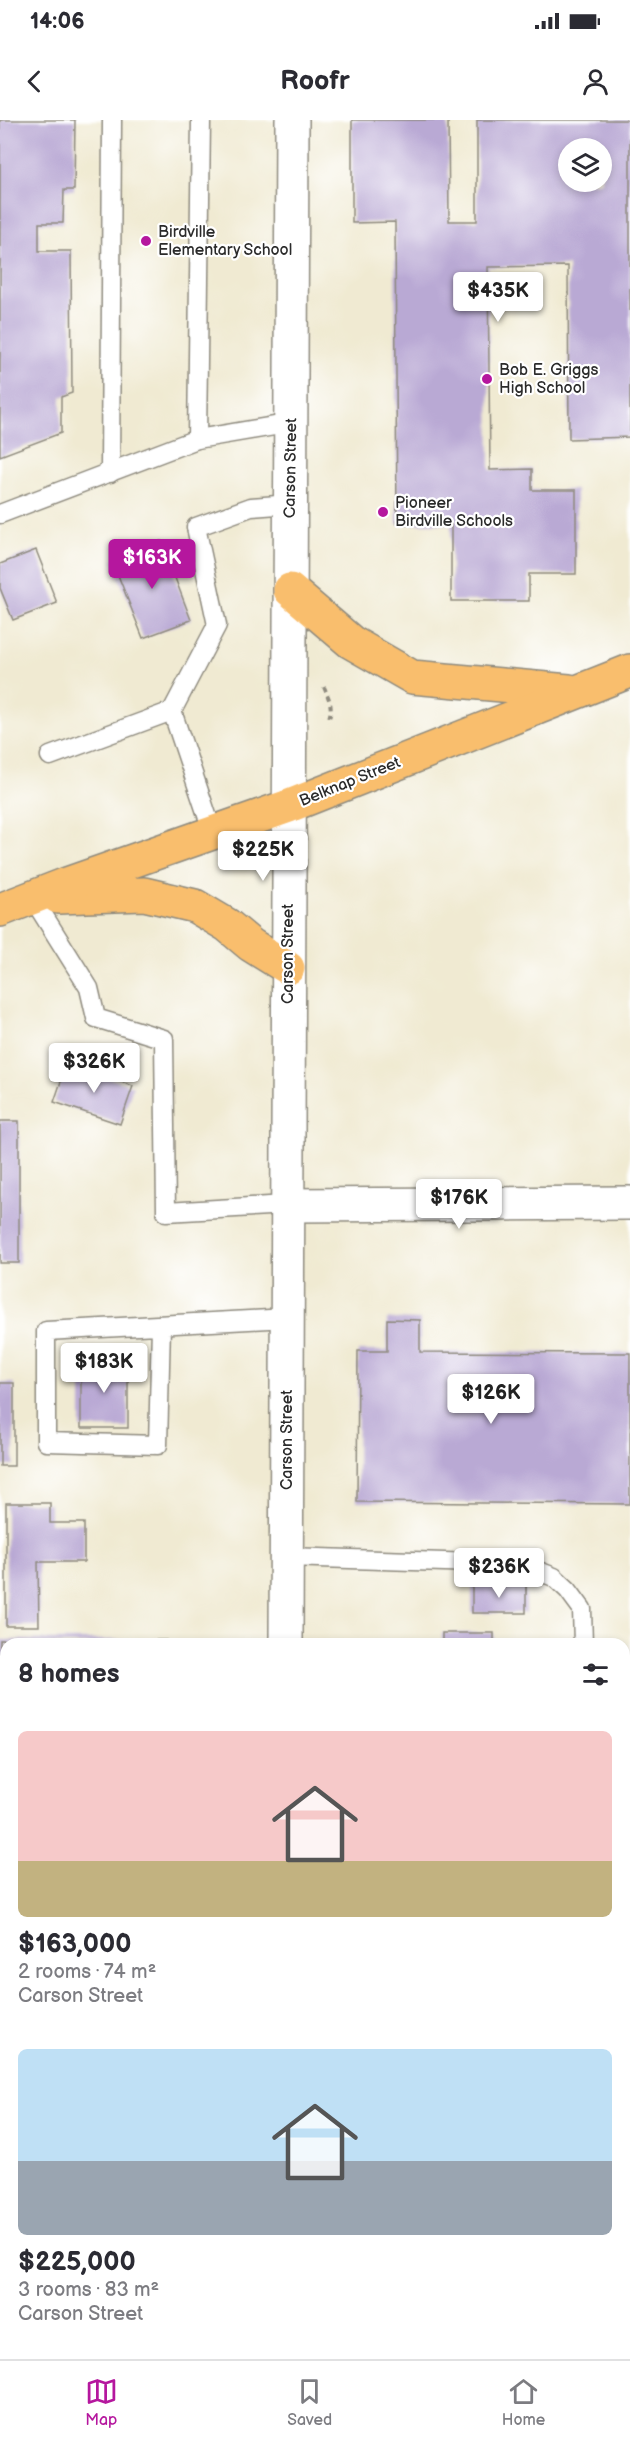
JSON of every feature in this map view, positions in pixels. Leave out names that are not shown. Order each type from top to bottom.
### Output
[{"type":"main road","points":[[290,590],[351,642],[412,677],[574,692]]},
{"type":"main road","name":"Belknap Street","points":[[0,910],[66,884],[289,806],[630,671]]},
{"type":"main road","points":[[32,897],[144,894],[195,906],[227,925],[251,945],[288,968]]},
{"type":"street","name":"Carson Street","points":[[286,1638],[292,120]]},
{"type":"street","points":[[287,1205],[630,1203]]},
{"type":"lane","points":[[110,473],[112,120]]},
{"type":"lane","points":[[197,439],[201,120]]},
{"type":"lane","points":[[0,514],[197,439],[292,423]]},
{"type":"lane","points":[[50,756],[172,711],[217,625],[196,527],[250,507],[291,504]]},
{"type":"lane","points":[[172,711],[213,833]]},
{"type":"lane","points":[[32,897],[89,987],[96,1017],[164,1039],[166,1212],[287,1205]]},
{"type":"lane","points":[[161,1326],[158,1445],[46,1442],[46,1331],[287,1318]]},
{"type":"lane","points":[[286,1557],[476,1563],[541,1572],[554,1577],[568,1590],[582,1609],[583,1638]]},
{"type":"path","points":[[324,681],[332,713],[328,720]]},
{"type":"building","points":[[0,120],[75,120],[74,190],[64,190],[63,223],[39,223],[39,251],[71,251],[72,393],[61,397],[61,433],[0,456]]},
{"type":"building","points":[[352,120],[448,120],[449,221],[477,221],[477,120],[630,120],[630,437],[569,439],[568,266],[488,267],[490,470],[532,469],[532,490],[576,490],[576,574],[529,574],[529,601],[451,601],[451,524],[397,524],[395,222],[352,223]]},
{"type":"building","points":[[161,541],[191,620],[143,638],[112,560]]},
{"type":"building","points":[[36,550],[57,603],[13,620],[0,588],[0,564]]},
{"type":"building","points":[[67,1064],[133,1086],[120,1124],[54,1102]]},
{"type":"building","points":[[0,1121],[19,1121],[19,1263],[0,1263]]},
{"type":"building","points":[[387,1319],[420,1320],[420,1352],[630,1353],[630,1504],[357,1502],[358,1351],[387,1351]]},
{"type":"building","points":[[81,1360],[128,1360],[128,1428],[81,1428]]},
{"type":"building","points":[[0,1383],[14,1383],[14,1466],[0,1466]]},
{"type":"building","points":[[6,1503],[50,1503],[50,1523],[84,1523],[84,1562],[38,1562],[39,1626],[6,1626]]},
{"type":"building","points":[[472,1585],[526,1585],[526,1613],[472,1613]]},
{"type":"building","points":[[442,1633],[494,1633],[494,1638],[442,1638]]},
{"type":"place","name":"Birdville Elementary School","points":[[146,241]]},
{"type":"place","name":"Bob E. Griggs High School","points":[[487,379]]},
{"type":"place","name":"Pioneer Birdville Schools","points":[[383,512]]}]
